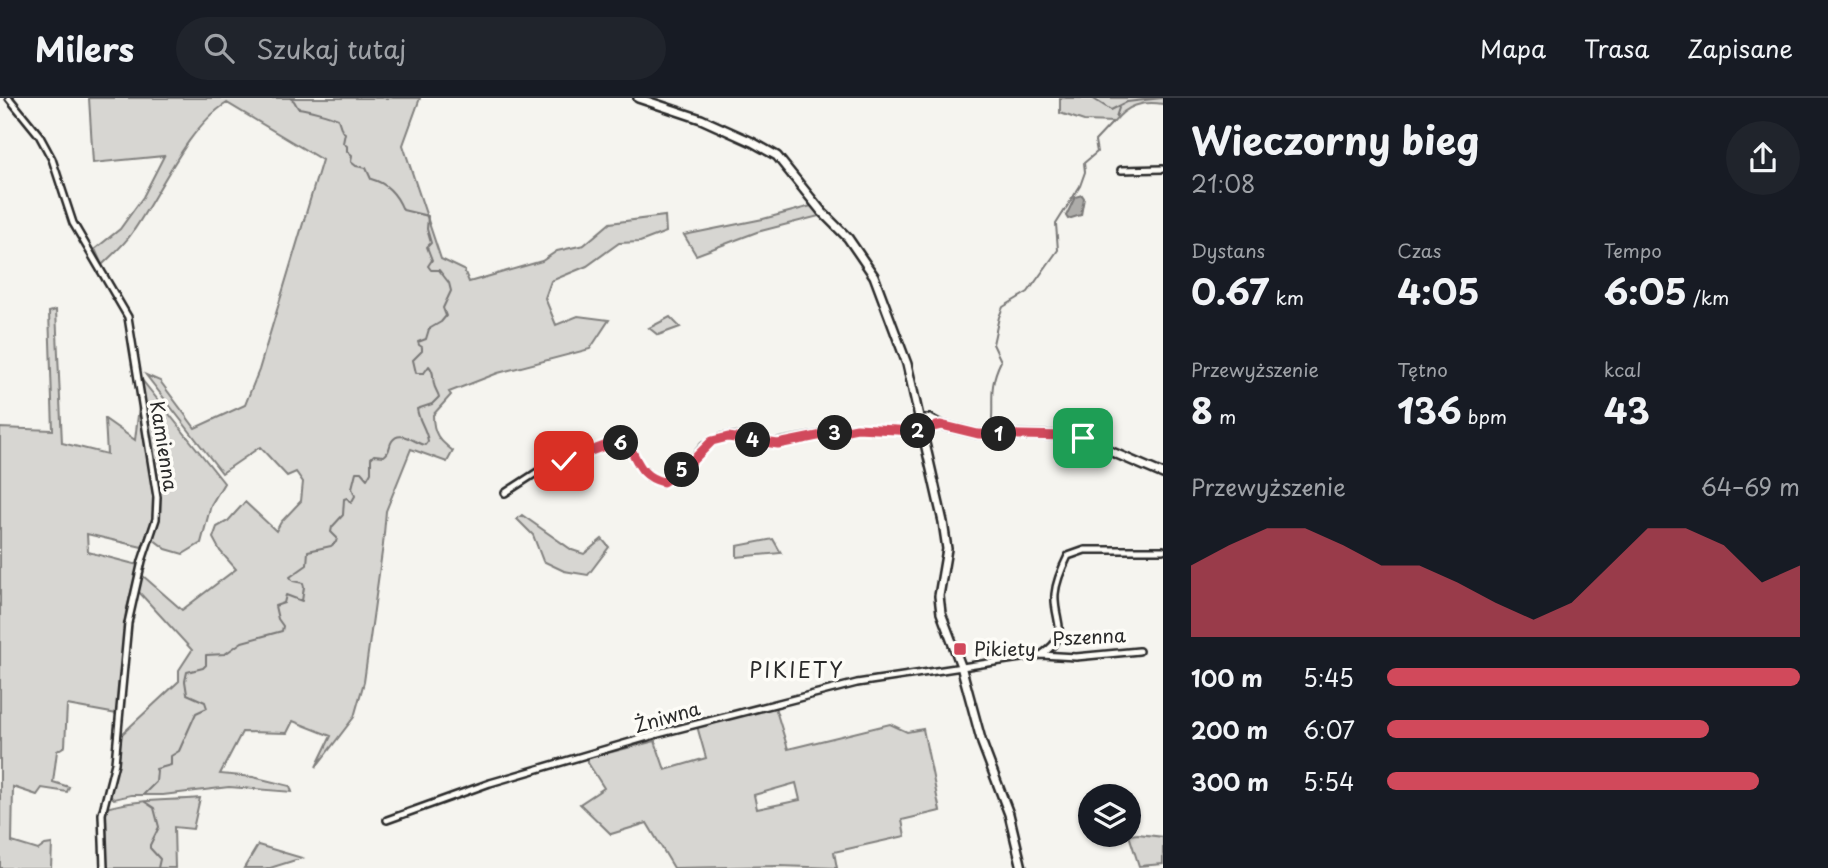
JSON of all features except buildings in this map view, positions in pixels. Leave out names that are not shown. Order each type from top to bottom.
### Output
[{"type":"street","name":"Kamienna","points":[[9,98],[39,135],[52,159],[73,223],[128,317],[157,497],[156,519],[142,561],[128,623],[115,763],[102,814],[104,868]]},
{"type":"street","points":[[638,98],[701,119],[777,156],[822,212],[858,249],[874,276],[903,351],[946,539],[946,559],[939,596],[941,613],[961,666],[979,734],[1009,814],[1022,868]]},
{"type":"street","points":[[1121,170],[1163,169]]},
{"type":"street","points":[[919,419],[930,419],[941,425],[978,434],[1075,436],[1163,474]]},
{"type":"street","points":[[505,493],[542,469],[615,442],[628,444],[643,473],[651,479],[663,482],[687,466],[705,446],[722,437],[734,436],[778,444],[857,428],[921,430],[941,425]]},
{"type":"street","name":"Pszenna","points":[[1041,655],[1058,639],[1061,628],[1055,592],[1068,556],[1085,551],[1163,550]]},
{"type":"street","name":"Pszenna","points":[[961,666],[1041,655],[1076,657],[1139,651]]},
{"type":"street","name":"Żniwna","points":[[387,820],[491,783],[709,721],[857,683],[961,666]]},
{"type":"shaded area","points":[[89,98],[420,98],[403,145],[441,259],[464,270],[469,282],[542,261],[557,251],[584,245],[610,223],[665,216],[666,232],[640,242],[619,243],[587,266],[551,281],[545,298],[556,325],[578,316],[609,320],[590,349],[498,373],[449,392],[451,395],[433,415],[438,436],[453,451],[447,462],[411,449],[386,511],[364,682],[354,717],[316,767],[331,736],[293,721],[287,733],[242,732],[220,774],[253,777],[290,786],[292,792],[229,787],[163,795],[131,795],[114,799],[110,796],[121,735],[179,681],[179,670],[192,650],[138,591],[142,575],[182,610],[236,569],[220,551],[213,538],[217,527],[228,521],[245,502],[276,531],[301,501],[303,482],[296,472],[287,476],[260,447],[222,473],[146,375],[160,381],[195,428],[245,405],[259,370],[322,160],[227,103],[199,128],[132,233],[102,265],[95,249],[120,229],[143,197],[164,156],[93,163]]},
{"type":"shaded area","points":[[1060,98],[1163,98],[1163,104],[1135,106],[1114,122],[1084,121],[1060,113]]},
{"type":"shaded area","points":[[1082,195],[1084,198],[1081,215],[1068,219],[1066,216],[1075,197]]},
{"type":"shaded area","points":[[815,205],[823,215],[757,232],[696,255],[684,235],[763,219]]},
{"type":"shaded area","points":[[56,310],[62,443],[107,454],[105,419],[135,440],[139,407],[154,498],[153,518],[142,547],[87,534],[88,552],[138,565],[126,612],[117,714],[67,705],[65,746],[57,751],[53,782],[69,787],[67,792],[42,788],[37,795],[13,787],[12,842],[38,850],[52,844],[51,868],[0,868],[0,428],[53,430],[49,312]]},
{"type":"shaded area","points":[[670,317],[680,327],[658,335],[649,328]]},
{"type":"shaded area","points":[[138,375],[224,483],[211,505],[201,543],[183,554],[166,549],[153,539],[159,518],[160,499]]},
{"type":"shaded area","points":[[522,515],[572,550],[584,554],[602,539],[609,547],[588,575],[564,571],[543,561],[533,535],[517,519]]},
{"type":"shaded area","points":[[773,539],[781,553],[737,557],[737,546]]},
{"type":"shaded area","points":[[775,707],[788,749],[890,724],[907,732],[923,729],[940,811],[902,820],[905,836],[834,852],[837,868],[674,868],[647,823],[611,834],[580,804],[604,788],[588,763],[588,758],[655,741],[665,770],[706,758],[697,726]],"holes":[[[796,783],[800,800],[757,809],[754,795]]]},
{"type":"shaded area","points":[[200,798],[193,829],[174,827],[175,868],[107,868],[106,808],[141,802]]},
{"type":"shaded area","points":[[1141,834],[1163,837],[1163,864],[1139,866],[1133,847],[1141,847]]},
{"type":"shaded area","points":[[258,845],[302,858],[270,868],[244,868]]},
{"type":"waterway","points":[[144,794],[156,782],[156,769],[171,765],[171,756],[179,751],[196,713],[207,708],[205,702],[187,694],[187,672],[203,668],[206,665],[206,655],[225,654],[242,642],[282,631],[283,626],[275,606],[284,603],[286,595],[302,601],[303,583],[293,581],[290,577],[307,565],[308,551],[331,546],[336,542],[337,538],[331,532],[332,527],[343,515],[344,499],[347,498],[351,503],[355,496],[352,488],[356,472],[361,472],[367,479],[371,472],[371,458],[374,455],[384,456],[391,443],[399,436],[425,445],[427,436],[417,409],[432,404],[439,397],[431,368],[429,366],[424,373],[416,373],[413,360],[422,351],[418,342],[426,339],[429,329],[446,316],[443,308],[451,291],[449,283],[439,270],[431,270],[428,266],[432,260],[427,247],[431,243],[427,229],[428,216],[403,210],[391,190],[371,179],[366,168],[351,162],[352,155],[343,143],[345,133],[338,119],[298,108],[290,98]]},
{"type":"waterway","points":[[1092,98],[1111,110],[1127,102],[1162,98]]},
{"type":"waterway","points":[[1116,117],[1119,108]]},
{"type":"waterway","points":[[991,430],[994,380],[1001,361],[993,344],[999,317],[1003,307],[1028,292],[1058,250],[1056,224],[1080,186],[1085,172],[1084,163],[1097,152],[1095,141],[1112,123]]},
{"type":"waterway","points":[[145,802],[154,808],[159,827],[150,845],[160,859],[158,868]]},
{"type":"place","name":"Pikiety","points":[[960,649]]},
{"type":"district","name":"PIKIETY","points":[[797,671]]},
{"type":"route","points":[[564,461],[615,442],[628,444],[643,473],[651,479],[663,482],[687,466],[705,446],[722,437],[734,436],[778,444],[857,428],[916,431],[941,425],[978,434],[1083,438]]}]
